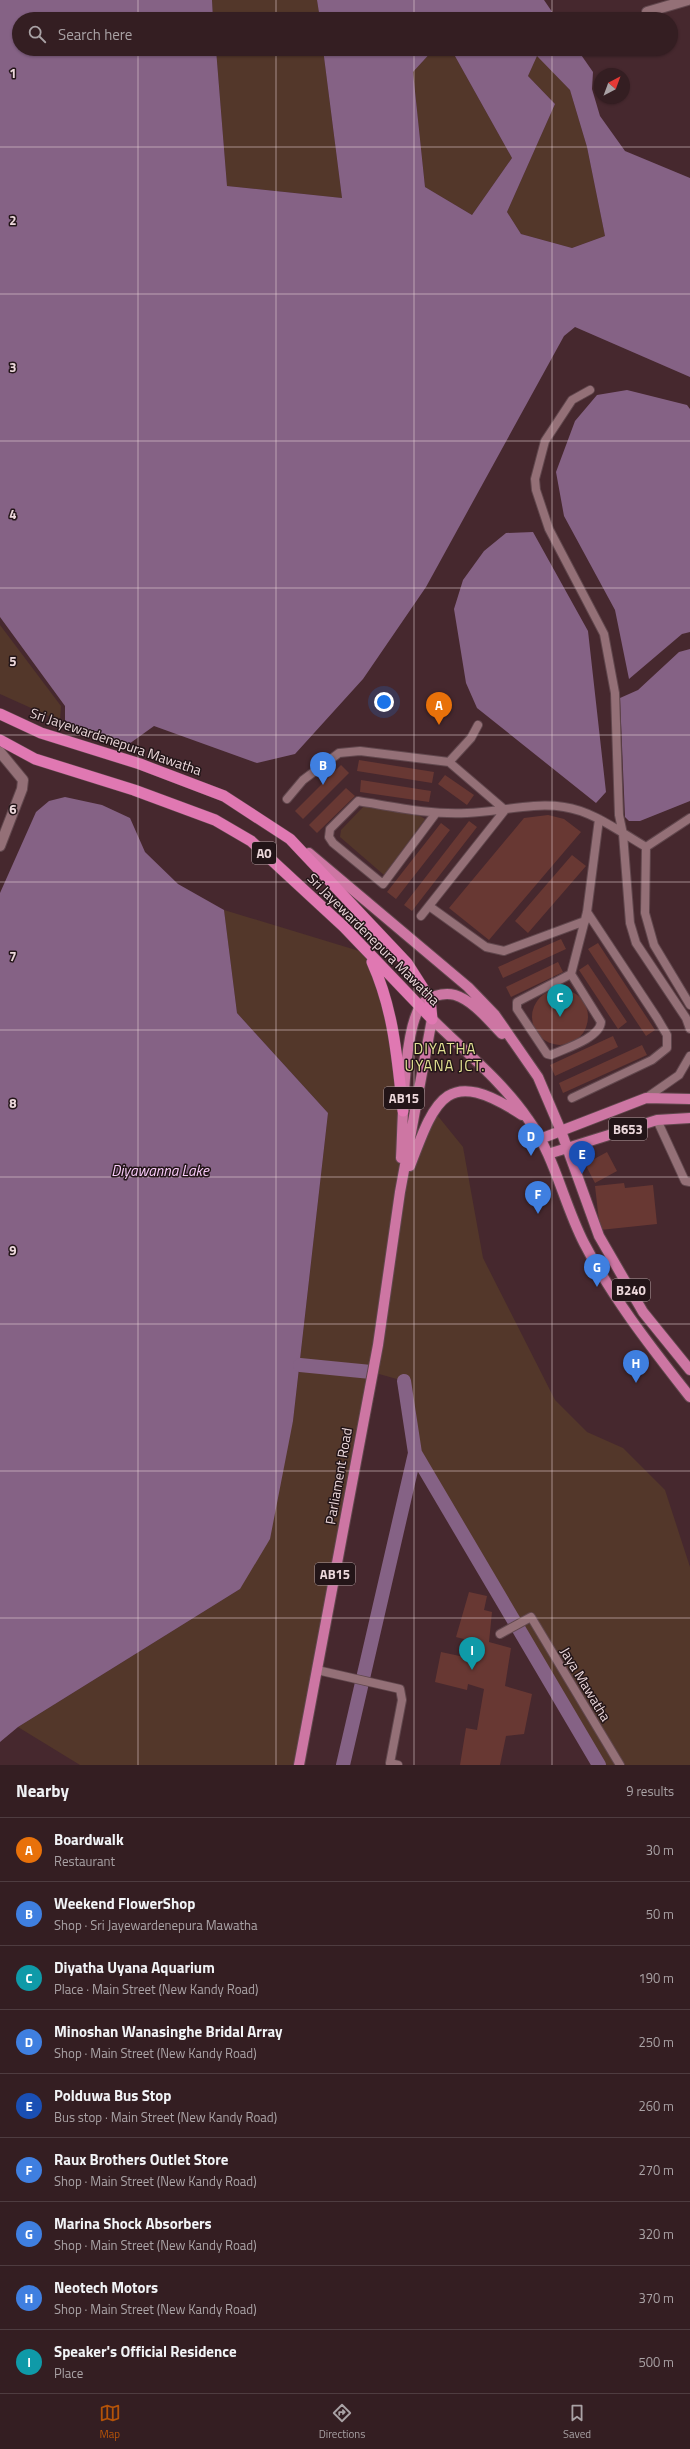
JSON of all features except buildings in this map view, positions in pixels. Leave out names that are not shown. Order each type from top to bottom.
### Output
[{"type":"highway","name":"Sri Jayewardenepura Mawatha","points":[[0,714],[41,733],[140,764],[224,796],[290,839],[407,963],[430,999],[432,1019]]},
{"type":"highway","name":"Sri Jayewardenepura Mawatha","points":[[0,740],[35,759],[134,790],[215,820],[251,841],[344,927],[368,954],[432,1019]]},
{"type":"highway","points":[[368,954],[388,1001],[394,1029],[403,1111]]},
{"type":"main road","points":[[290,839],[328,869],[468,987],[495,1015],[523,1055]]},
{"type":"main road","points":[[420,1006],[438,995],[455,995],[472,1004],[523,1055]]},
{"type":"main road","name":"Parliament Road","points":[[400,1192],[403,1111],[412,1026],[420,1006]]},
{"type":"main road","name":"B240","points":[[432,1019],[513,1099],[529,1119],[548,1154],[584,1242],[630,1320],[690,1397]]},
{"type":"main road","name":"Parliament Road","points":[[299,1765],[378,1345],[400,1192],[432,1019]]},
{"type":"main road","name":"B240","points":[[523,1055],[538,1077],[561,1131],[600,1236],[643,1312],[690,1370]]},
{"type":"main road","points":[[400,1192],[427,1121],[444,1097],[460,1091],[482,1093],[529,1119]]},
{"type":"main road","name":"B653","points":[[561,1131],[646,1098],[690,1099]]},
{"type":"main road","name":"B653","points":[[567,1148],[657,1120],[690,1118]]},
{"type":"main road","points":[[540,1139],[561,1131]]},
{"type":"main road","points":[[548,1154],[567,1148]]},
{"type":"street","points":[[647,12],[688,0]]},
{"type":"street","points":[[0,752],[23,780],[22,789],[0,846]]},
{"type":"lane","points":[[590,390],[572,400],[545,441],[535,479],[536,490],[549,528],[604,634],[615,693],[619,815],[623,834],[630,923],[636,943],[686,1018],[690,1029]]},
{"type":"lane","points":[[449,762],[471,738],[478,726]]},
{"type":"lane","points":[[287,798],[303,780],[338,753],[360,751],[449,762],[505,810]]},
{"type":"lane","points":[[436,814],[383,884],[333,843],[329,837],[330,829],[358,800],[436,814],[505,810],[536,806],[565,807],[599,819],[646,846]]},
{"type":"lane","points":[[421,916],[505,810]]},
{"type":"lane","points":[[646,846],[690,818]]},
{"type":"lane","points":[[571,974],[601,1022],[601,1028],[595,1034],[551,1055],[547,1054],[517,1009],[517,1002],[571,974],[586,921],[599,819]]},
{"type":"lane","points":[[646,846],[645,914],[654,945],[690,1005]]},
{"type":"lane","points":[[429,906],[486,947],[504,952],[586,921]]},
{"type":"lane","points":[[572,1098],[652,1060],[667,1048],[667,1035],[658,1018],[587,912]]},
{"type":"lane","points":[[646,1098],[679,1075],[690,1056]]},
{"type":"lane","points":[[657,1120],[685,1181],[690,1182]]},
{"type":"lane","name":"Jaya Mawatha","points":[[500,1634],[531,1617],[620,1765]]},
{"type":"lane","points":[[317,1670],[400,1689],[402,1700],[390,1763],[398,1765]]},
{"type":"shaded area","points":[[212,0],[317,0],[319,12],[213,12]]},
{"type":"shaded area","points":[[217,56],[324,56],[342,198],[227,186]]},
{"type":"shaded area","points":[[428,56],[455,56],[512,158],[472,215],[425,187],[413,72]]},
{"type":"shaded area","points":[[537,56],[538,56],[570,90],[587,147],[605,236],[572,248],[521,234],[507,212],[555,104],[528,76]]},
{"type":"shaded area","points":[[0,625],[61,706],[60,721],[0,694]]},
{"type":"shaded area","points":[[364,806],[420,816],[425,819],[384,875],[340,837],[341,830]]},
{"type":"shaded area","points":[[224,910],[369,954],[384,988],[403,1111],[400,1190],[433,1110],[463,1147],[483,1258],[555,1400],[587,1432],[623,1448],[665,1490],[690,1567],[690,1765],[599,1765],[415,1453],[404,1381],[372,1372],[299,1765],[80,1765],[18,1727],[240,1589],[293,1421],[328,1113],[237,1013]]},
{"type":"water","points":[[0,0],[212,0],[213,12],[12,12],[12,56],[217,56],[227,186],[342,198],[324,56],[428,56],[413,72],[425,187],[472,215],[512,158],[455,56],[537,56],[582,56],[593,72],[592,89],[594,104],[596,104],[600,116],[625,151],[690,178],[690,377],[575,327],[564,336],[426,587],[363,679],[295,754],[257,763],[154,726],[129,744],[65,723],[65,706],[0,617]],"holes":[[[537,56],[570,90],[587,147],[605,236],[572,248],[521,234],[507,212],[555,104],[528,76]]]},
{"type":"water","points":[[317,0],[544,0],[552,12],[319,12]]},
{"type":"water","points":[[627,390],[687,405],[690,409],[690,632],[682,634],[629,679],[615,610],[564,516],[556,472],[575,421],[597,395]]},
{"type":"water","points":[[533,532],[588,631],[606,792],[596,803],[477,708],[466,683],[454,609],[463,580],[484,551],[506,533]]},
{"type":"water","points":[[690,649],[690,801],[640,821],[629,821],[625,817],[620,698],[638,690],[679,652]]},
{"type":"water","name":"Diyawanna Lake","points":[[65,797],[102,805],[130,818],[145,852],[178,884],[224,910],[237,1013],[328,1113],[293,1421],[270,1539],[240,1589],[18,1727],[0,1742],[0,893],[36,812],[49,801]]},
{"type":"waterway","points":[[300,1365],[371,1372]]},
{"type":"waterway","points":[[404,1381],[415,1453],[599,1765]]},
{"type":"waterway","points":[[343,1765],[415,1453]]},
{"type":"place","name":"Boardwalk","points":[[439,725]]},
{"type":"place","name":"Weekend FlowerShop","points":[[323,785]]},
{"type":"place","name":"Diyatha Uyana Aquarium","points":[[560,1017]]},
{"type":"place","name":"Minoshan Wanasinghe Bridal Array","points":[[531,1156]]},
{"type":"place","name":"Polduwa Bus Stop","points":[[582,1174]]},
{"type":"place","name":"Raux Brothers Outlet Store","points":[[538,1214]]},
{"type":"place","name":"Marina Shock Absorbers","points":[[597,1287]]},
{"type":"place","name":"Neotech Motors","points":[[636,1383]]},
{"type":"place","name":"Speaker's Official Residence","points":[[472,1670]]},
{"type":"district","name":"DIYATHA UYANA JCT.","points":[[445,1056]]}]
